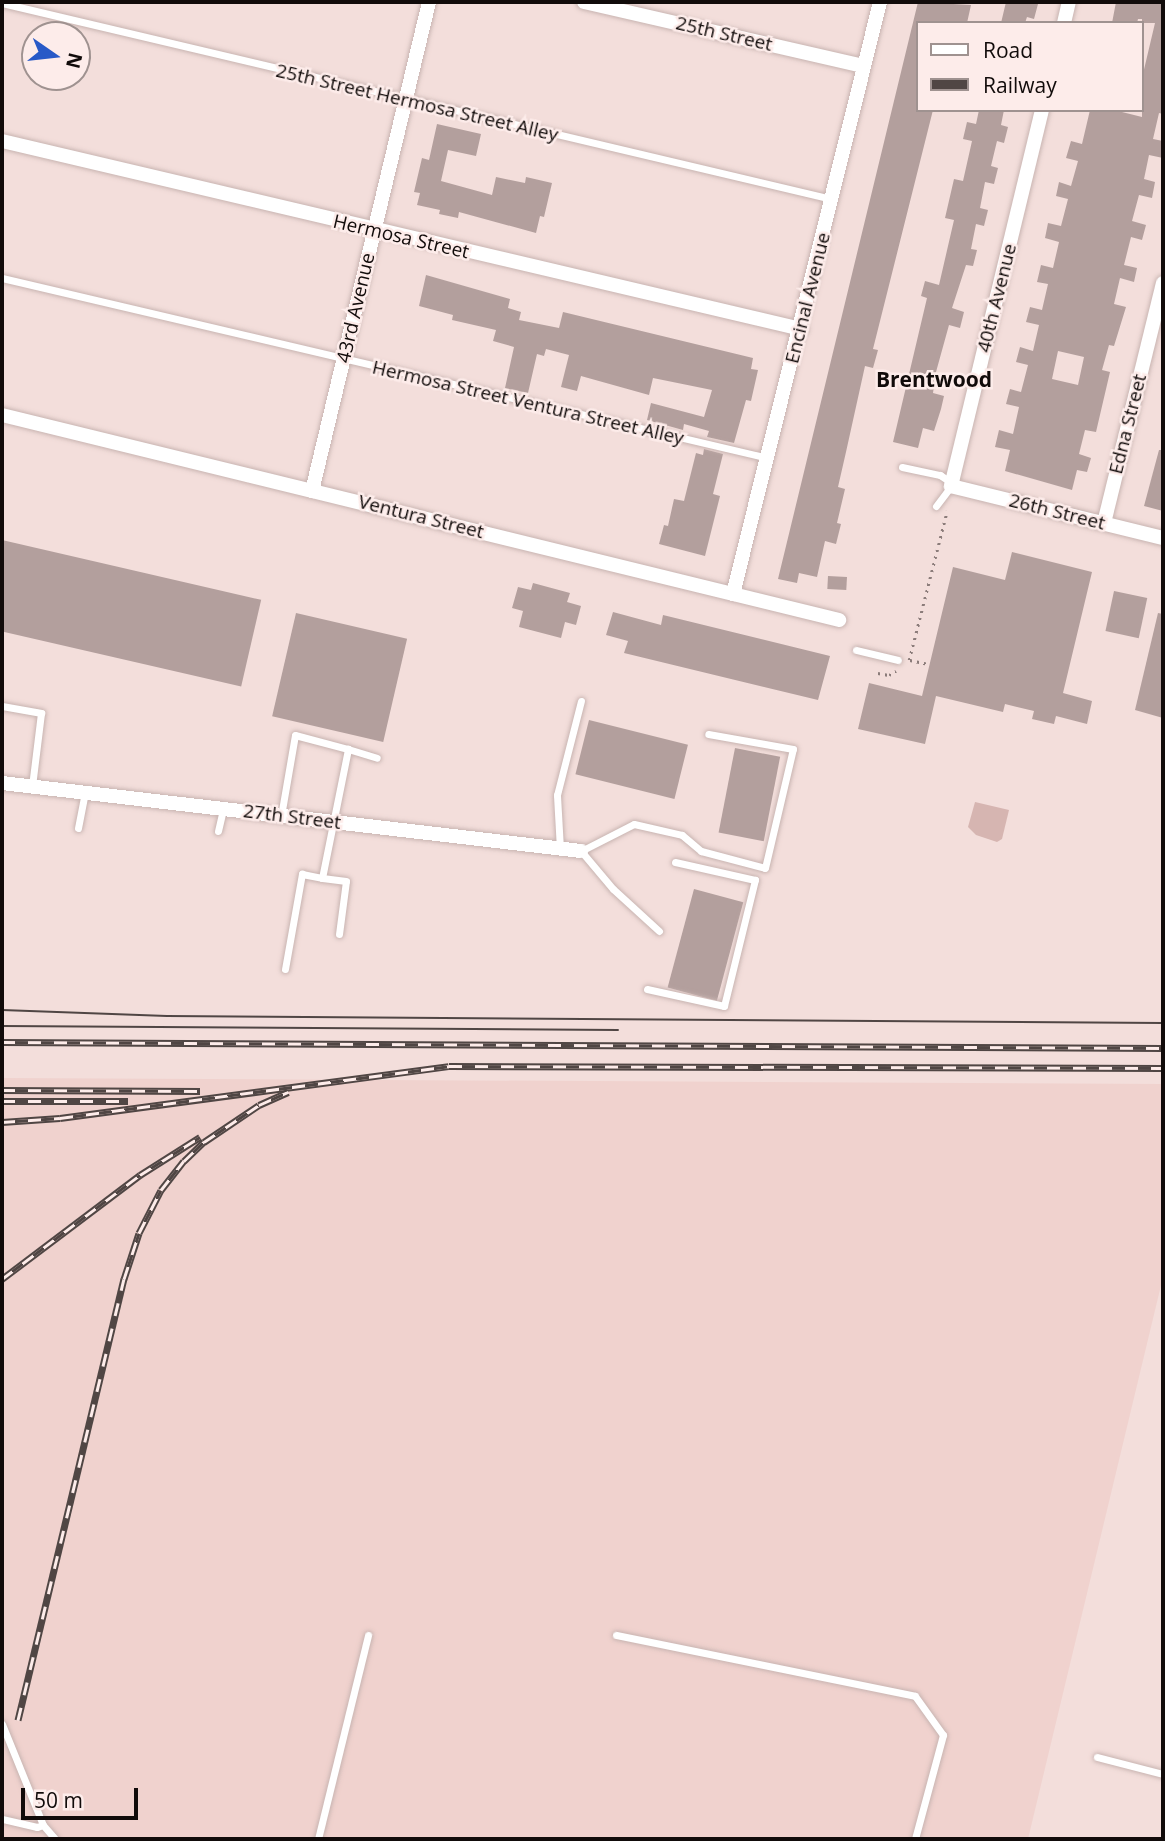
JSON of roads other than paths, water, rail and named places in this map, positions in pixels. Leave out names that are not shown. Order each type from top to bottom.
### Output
[{"type":"street","name":"43rd Avenue","points":[[312,491],[429,2]]},
{"type":"street","name":"25th Street","points":[[584,2],[864,66]]},
{"type":"street","name":"Encinal Avenue","points":[[733,594],[769,458],[880,2]]},
{"type":"street","points":[[1064,21],[1069,2]]},
{"type":"street","name":"40th Avenue","points":[[951,484],[1042,112]]},
{"type":"street","name":"Hermosa Street","points":[[2,141],[374,231],[801,329]]},
{"type":"street","name":"Edna Street","points":[[1104,523],[1163,284]]},
{"type":"street","name":"Ventura Street","points":[[2,415],[839,620]]},
{"type":"street","name":"26th Street","points":[[951,484],[1163,538]]},
{"type":"street","name":"27th Street","points":[[2,783],[582,851]]},
{"type":"lane","name":"25th Street Hermosa Street Alley","points":[[2,3],[405,101],[832,199]]},
{"type":"lane","name":"Hermosa Street Ventura Street Alley","points":[[2,278],[769,458]]},
{"type":"lane","points":[[902,467],[940,475],[951,484],[936,506]]},
{"type":"lane","points":[[856,650],[902,662]]},
{"type":"lane","points":[[560,849],[557,795],[581,701]]},
{"type":"lane","points":[[2,706],[41,713],[32,786]]},
{"type":"lane","points":[[659,931],[613,888],[582,851],[634,824],[682,835],[701,851],[765,868],[793,749],[708,734]]},
{"type":"lane","points":[[281,816],[295,735],[377,758]]},
{"type":"lane","points":[[322,878],[348,748]]},
{"type":"lane","points":[[78,828],[85,793]]},
{"type":"lane","points":[[218,831],[223,809]]},
{"type":"lane","points":[[647,989],[724,1006],[755,880],[675,862]]},
{"type":"lane","points":[[285,969],[302,874],[346,881],[339,934]]},
{"type":"lane","points":[[317,1839],[368,1635]]},
{"type":"lane","points":[[616,1635],[915,1696],[943,1735],[915,1839]]},
{"type":"lane","points":[[2,1724],[43,1825],[55,1839]]},
{"type":"lane","points":[[1097,1757],[1163,1774]]},
{"type":"lane","points":[[2,1819],[37,1827],[43,1825]]},
{"type":"tram line","points":[[2,1010],[167,1016],[1163,1023]]},
{"type":"tram line","points":[[2,1026],[618,1030]]},
{"type":"railway","points":[[2,1042],[1163,1048]]},
{"type":"railway","points":[[2,1122],[60,1118],[449,1066],[1163,1068]]},
{"type":"railway","points":[[2,1090],[200,1091]]},
{"type":"railway","points":[[18,1720],[124,1279],[139,1233],[161,1190],[184,1161],[204,1142],[259,1105],[288,1092]]},
{"type":"railway","points":[[2,1101],[128,1101]]},
{"type":"railway","points":[[2,1279],[140,1175],[200,1137]]},
{"type":"district","name":"Brentwood","points":[[934,379]]}]
